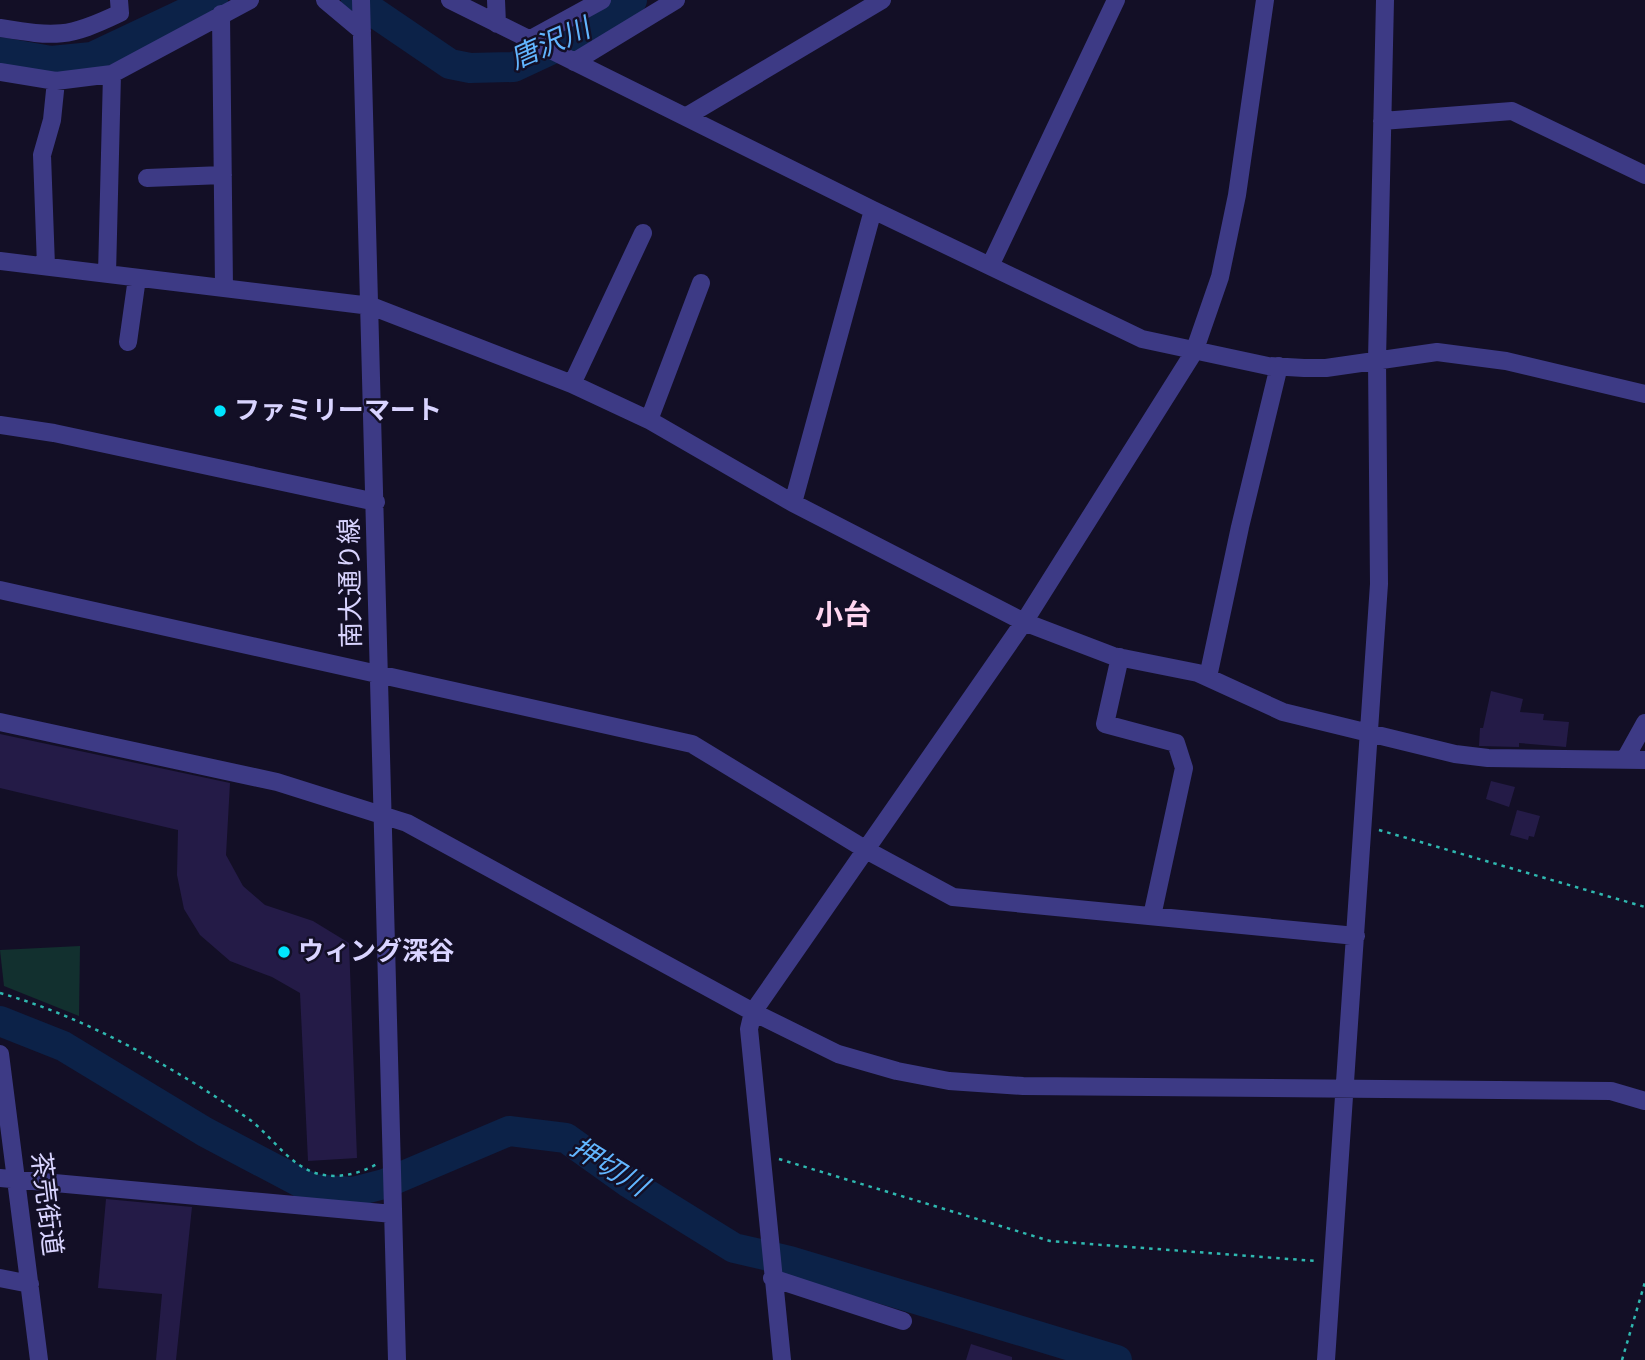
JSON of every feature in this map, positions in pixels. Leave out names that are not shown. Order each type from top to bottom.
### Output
[{"type":"street","points":[[0,28],[49,36],[83,31],[120,13],[118,0]]},
{"type":"street","points":[[0,72],[56,81],[111,74],[250,0]]},
{"type":"street","points":[[325,0],[361,25]]},
{"type":"street","name":"南大通り線","points":[[361,0],[393,1214]]},
{"type":"street","points":[[450,0],[873,210],[1142,339],[1194,352],[1279,366],[1326,368],[1437,352],[1506,361],[1645,394]]},
{"type":"street","points":[[496,0],[497,24]]},
{"type":"street","points":[[533,40],[602,0]]},
{"type":"street","points":[[570,60],[676,0]]},
{"type":"street","points":[[687,116],[882,0]]},
{"type":"street","points":[[990,266],[1116,0]]},
{"type":"street","points":[[782,1360],[771,1273],[749,1028],[753,1012],[1024,622],[1194,352],[1220,277],[1237,195],[1265,0]]},
{"type":"street","points":[[1326,1360],[1379,584],[1377,360],[1385,0]]},
{"type":"street","points":[[221,14],[224,288]]},
{"type":"street","points":[[107,274],[111,74]]},
{"type":"street","points":[[46,267],[42,155],[52,120],[56,81]]},
{"type":"street","points":[[1382,121],[1512,111],[1645,176]]},
{"type":"street","points":[[147,178],[223,174]]},
{"type":"street","points":[[793,503],[873,210]]},
{"type":"street","points":[[572,384],[643,233]]},
{"type":"street","points":[[0,261],[371,306],[572,384],[649,420],[793,503],[1024,622],[1120,657],[1208,677],[1283,712],[1455,754],[1488,758],[1645,760]]},
{"type":"street","points":[[128,342],[137,278]]},
{"type":"street","points":[[649,420],[701,283]]},
{"type":"street","points":[[1208,677],[1240,527],[1279,366]]},
{"type":"street","points":[[0,425],[54,433],[376,502]]},
{"type":"street","points":[[0,590],[692,744],[867,850],[953,897],[1356,936]]},
{"type":"street","points":[[1120,657],[1105,724],[1176,743],[1184,768],[1152,916]]},
{"type":"street","points":[[0,722],[277,782],[407,822],[753,1012],[838,1054],[897,1071],[949,1081],[1023,1086],[1611,1091],[1645,1101]]},
{"type":"street","points":[[1625,759],[1645,723]]},
{"type":"street","name":"茶売街道","points":[[0,1054],[9,1179],[30,1283],[39,1360]]},
{"type":"street","points":[[9,1179],[393,1214],[397,1360]]},
{"type":"street","points":[[771,1273],[903,1321]]},
{"type":"street","points":[[0,1278],[30,1283]]},
{"type":"path","points":[[1364,826],[1645,907]]},
{"type":"path","points":[[0,993],[41,1005],[177,1072],[249,1119],[306,1169],[332,1177],[363,1172],[392,1160]]},
{"type":"path","points":[[762,1154],[1050,1241],[1334,1262]]},
{"type":"path","points":[[1622,1360],[1645,1282]]},
{"type":"green space","points":[[80,946],[79,1016],[4,986],[0,950]]},
{"type":"building","points":[[1491,691],[1523,699],[1520,712],[1544,714],[1543,720],[1569,722],[1566,747],[1519,743],[1519,747],[1479,746],[1480,728],[1483,728]]},
{"type":"building","name":"ウィング深谷","points":[[0,734],[230,783],[226,855],[243,886],[265,905],[313,921],[349,943],[357,1158],[308,1161],[300,993],[272,977],[230,961],[200,935],[184,909],[177,875],[178,830],[0,788]]},
{"type":"building","points":[[1491,781],[1515,787],[1509,807],[1486,799]]},
{"type":"building","points":[[1517,810],[1540,816],[1534,837],[1529,836],[1528,840],[1510,835]]},
{"type":"building","points":[[106,1199],[192,1207],[176,1360],[156,1360],[162,1294],[98,1288]]},
{"type":"building","points":[[971,1344],[1012,1357],[1012,1360],[966,1360]]},
{"type":"waterway","name":"唐沢川","points":[[0,52],[51,61],[92,57],[213,0]]},
{"type":"waterway","name":"唐沢川","points":[[356,0],[450,64],[470,68],[514,67],[574,39],[632,0]]},
{"type":"waterway","name":"押切川","points":[[0,1021],[63,1046],[205,1132],[313,1189],[353,1192],[384,1184],[509,1131],[566,1138],[629,1183],[734,1248],[790,1261],[1117,1360]]},
{"type":"place","name":"ファミリーマート","points":[[220,411]]},
{"type":"place","name":"ウィング深谷","points":[[284,952]]},
{"type":"district","name":"小台","points":[[843,615]]}]
